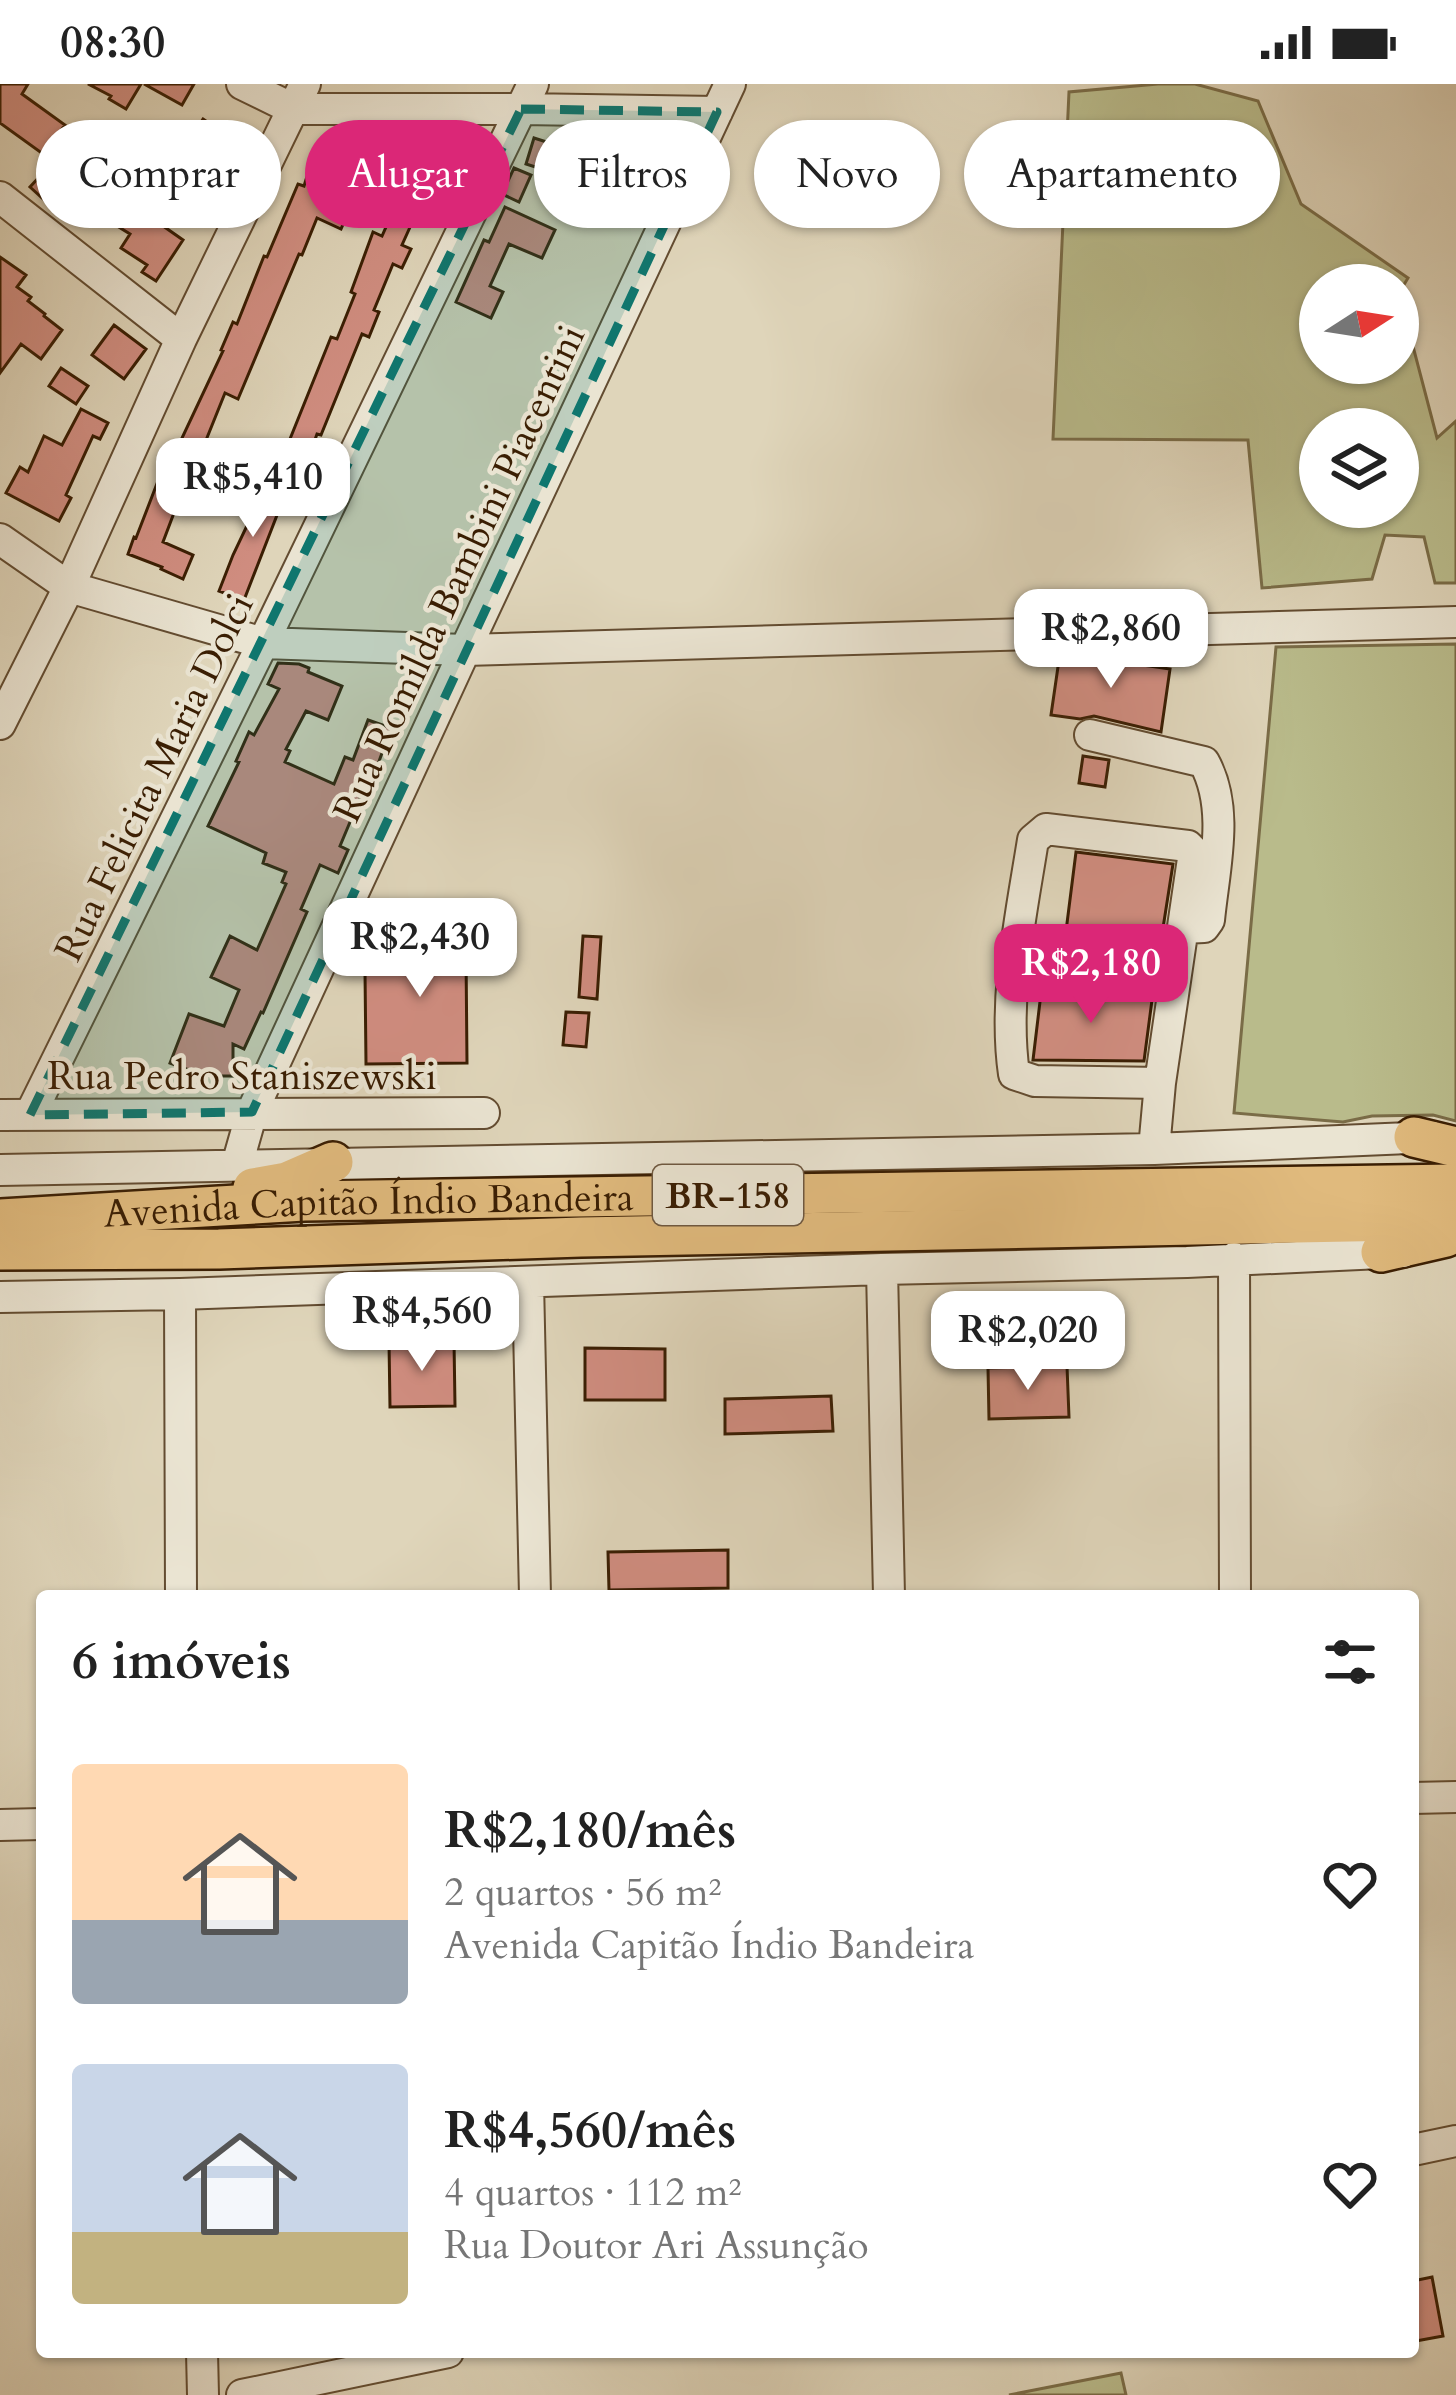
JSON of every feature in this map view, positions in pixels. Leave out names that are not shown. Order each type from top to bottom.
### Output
[{"type":"main road","points":[[1414,1137],[1456,1147]]},
{"type":"main road","points":[[136,1211],[286,1182],[333,1162]]},
{"type":"main road","name":"Avenida Capitão Índio Bandeira","points":[[0,1219],[304,1201],[1456,1184]]},
{"type":"main road","name":"Avenida Capitão Índio Bandeira","points":[[0,1250],[1456,1220]]},
{"type":"main road","points":[[1381,1252],[1456,1234]]},
{"type":"street","points":[[242,84],[299,97],[724,98]]},
{"type":"street","name":"Rua Felicita Maria Dolci","points":[[15,1115],[263,644],[527,96]]},
{"type":"street","points":[[0,724],[299,97]]},
{"type":"street","name":"Rua Romilda Bambini Piacentini","points":[[237,1165],[252,1112],[724,98]]},
{"type":"street","points":[[0,197],[181,339]]},
{"type":"street","points":[[0,539],[69,586],[263,644],[465,650],[1456,622]]},
{"type":"street","points":[[1090,735],[1204,762],[1216,782],[1220,805],[1209,920],[1204,927],[1183,928]]},
{"type":"street","points":[[1154,1148],[1194,853],[1188,846],[1046,829],[1033,840],[1015,960],[1010,1050],[1014,1074],[1035,1082],[1160,1083]]},
{"type":"street","name":"Rua Pedro Staniszewski","points":[[15,1115],[484,1113]]},
{"type":"street","points":[[0,1170],[1154,1148],[1456,1136]]},
{"type":"street","points":[[0,1297],[1456,1250]]},
{"type":"street","points":[[1234,1258],[1235,1590]]},
{"type":"street","points":[[882,1269],[889,1590]]},
{"type":"street","points":[[528,1282],[535,1590]]},
{"type":"street","points":[[180,1294],[181,1590]]},
{"type":"street","points":[[1419,1798],[1456,1797]]},
{"type":"street","points":[[0,1825],[36,1824]]},
{"type":"street","points":[[1419,2149],[1456,2140]]},
{"type":"street","points":[[202,2358],[203,2395]]},
{"type":"street","points":[[242,2395],[419,2358]]},
{"type":"highlighted area","points":[[521,109],[717,112],[252,1112],[30,1115]]},
{"type":"green space","points":[[1195,84],[1258,101],[1266,120],[1068,120],[1069,92]]},
{"type":"green space","points":[[1280,154],[1301,204],[1388,264],[1299,264],[1299,384],[1419,384],[1419,369],[1437,438],[1456,421],[1456,583],[1435,583],[1424,537],[1385,535],[1372,579],[1262,588],[1248,440],[1053,439],[1063,228],[1280,228]]},
{"type":"green space","points":[[1456,644],[1456,1121],[1433,1115],[1372,1116],[1343,1122],[1234,1113],[1276,647]]},
{"type":"green space","points":[[1121,2373],[1126,2395],[1009,2395]]},
{"type":"building","points":[[0,84],[28,84],[22,94],[58,120],[36,120],[36,149],[0,123]]},
{"type":"building","points":[[88,84],[141,84],[126,109]]},
{"type":"building","points":[[144,84],[194,84],[182,105]]},
{"type":"building","points":[[534,138],[534,167],[526,164]]},
{"type":"building","points":[[514,168],[531,175],[519,202],[510,198]]},
{"type":"building","points":[[298,184],[304,186],[305,228],[313,228],[238,399],[225,393],[190,480],[194,482],[186,500],[180,497],[163,542],[193,555],[183,579],[128,554],[163,468],[167,470],[233,322],[237,324]]},
{"type":"building","points":[[510,209],[534,220],[534,228],[555,230],[542,258],[509,244],[490,286],[503,292],[491,318],[456,302],[484,240],[489,242],[495,228],[510,228]]},
{"type":"building","points":[[120,228],[166,228],[183,240],[156,281],[142,272],[147,265],[121,248],[130,234]]},
{"type":"building","points":[[386,228],[410,228],[402,245],[411,249],[402,268],[393,264],[374,310],[379,312],[369,337],[362,334],[300,482],[279,474],[331,337],[337,339],[355,294],[351,292],[373,232],[382,236]]},
{"type":"building","points":[[0,257],[26,275],[17,287],[62,330],[41,359],[21,344],[0,373]]},
{"type":"building","points":[[114,325],[146,349],[124,379],[92,355]]},
{"type":"building","points":[[61,368],[88,386],[76,404],[49,386]]},
{"type":"building","points":[[81,409],[108,423],[100,439],[93,436],[59,521],[6,493],[20,467],[28,472],[44,436],[62,445]]},
{"type":"building","points":[[259,480],[286,492],[244,600],[219,591],[254,511],[247,508]]},
{"type":"building","points":[[1060,653],[1170,669],[1161,732],[1094,716],[1051,715]]},
{"type":"building","points":[[278,663],[299,664],[342,686],[328,720],[306,711],[286,749],[290,751],[285,762],[334,784],[345,757],[353,760],[368,720],[391,728],[368,792],[363,791],[340,846],[348,850],[338,873],[320,865],[301,909],[307,912],[263,1013],[244,1049],[233,1044],[233,1076],[205,1076],[170,1063],[189,1014],[224,1026],[239,990],[211,977],[230,936],[257,950],[286,884],[282,882],[286,872],[263,863],[266,853],[208,826],[249,732],[254,735],[279,689],[268,684]]},
{"type":"building","points":[[1083,756],[1109,760],[1105,787],[1079,783]]},
{"type":"building","points":[[1076,852],[1173,864],[1158,960],[1064,947]]},
{"type":"building","points":[[391,931],[476,931],[476,953],[466,953],[467,1063],[366,1064],[365,971],[391,971]]},
{"type":"building","points":[[583,936],[601,937],[597,999],[579,997]]},
{"type":"building","points":[[1042,985],[1152,1000],[1144,1061],[1033,1060]]},
{"type":"building","points":[[566,1012],[589,1013],[586,1047],[563,1045]]},
{"type":"building","points":[[454,1341],[455,1406],[390,1407],[389,1342]]},
{"type":"building","points":[[585,1348],[665,1349],[665,1400],[585,1400]]},
{"type":"building","points":[[1067,1366],[1069,1417],[989,1419],[988,1368]]},
{"type":"building","points":[[831,1396],[833,1431],[725,1434],[725,1399]]},
{"type":"building","points":[[728,1550],[728,1588],[609,1590],[608,1552]]},
{"type":"building","points":[[1432,2277],[1443,2336],[1419,2340],[1419,2280]]}]
